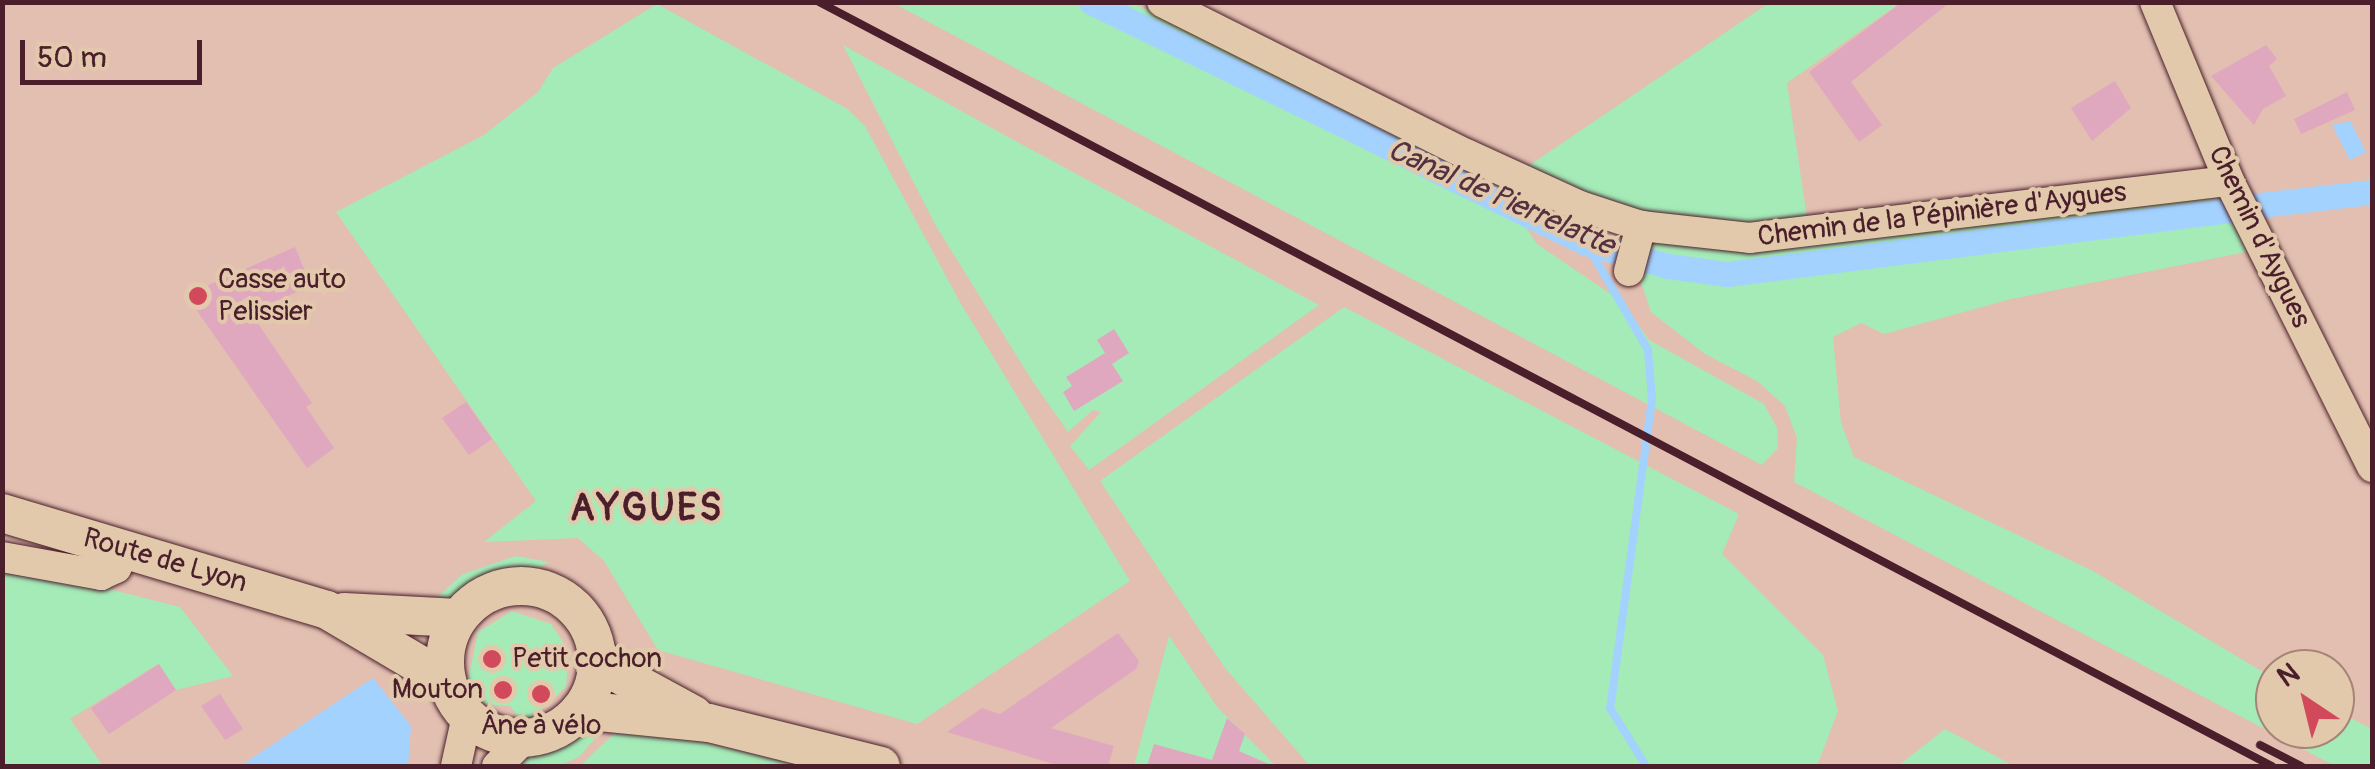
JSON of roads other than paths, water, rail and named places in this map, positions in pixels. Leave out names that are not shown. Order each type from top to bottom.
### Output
[{"type":"main road","name":"Route de Lyon","points":[[2,513],[327,610],[458,618]]},
{"type":"main road","points":[[597,655],[594,684],[580,710],[546,734],[525,738],[494,733],[467,716],[446,680],[444,654],[458,618],[495,590],[540,588],[578,611],[597,655],[629,680],[709,723]]},
{"type":"main road","name":"Route de Lyon","points":[[327,610],[446,680]]},
{"type":"main road","points":[[580,710],[709,723],[881,766]]},
{"type":"street","name":"Chemin de la Pépinière d'Aygues","points":[[1162,2],[1466,154],[1638,233],[1749,238],[2229,182]]},
{"type":"street","name":"Chemin d'Aygues","points":[[2155,2],[2229,182],[2372,467]]},
{"type":"street","points":[[1629,271],[1638,233]]},
{"type":"street","points":[[2,556],[101,575],[116,568],[126,550]]},
{"type":"street","points":[[456,766],[467,716]]},
{"type":"street","points":[[496,766],[525,738]]},
{"type":"water","points":[[2350,121],[2366,152],[2350,160],[2332,125]]},
{"type":"water","points":[[373,678],[411,726],[408,766],[240,766]]},
{"type":"waterway","name":"Canal de Pierrelatte","points":[[1091,2],[1586,243],[1668,266],[1727,274],[2237,209]]},
{"type":"waterway","name":"Canal de Pierrelatte","points":[[2252,206],[2372,192]]},
{"type":"waterway","points":[[1586,243],[1648,350],[1652,399],[1610,708],[1646,766]]},
{"type":"railway","points":[[819,2],[2272,766]]},
{"type":"railway","points":[[2268,749],[2301,766]]},
{"type":"place","name":"Casse auto Pelissier","points":[[198,296]]},
{"type":"place","name":"Petit cochon","points":[[492,659]]},
{"type":"place","name":"Mouton","points":[[503,690]]},
{"type":"place","name":"Âne à vélo","points":[[541,694]]},
{"type":"district","name":"AYGUES","points":[[647,509]]}]
